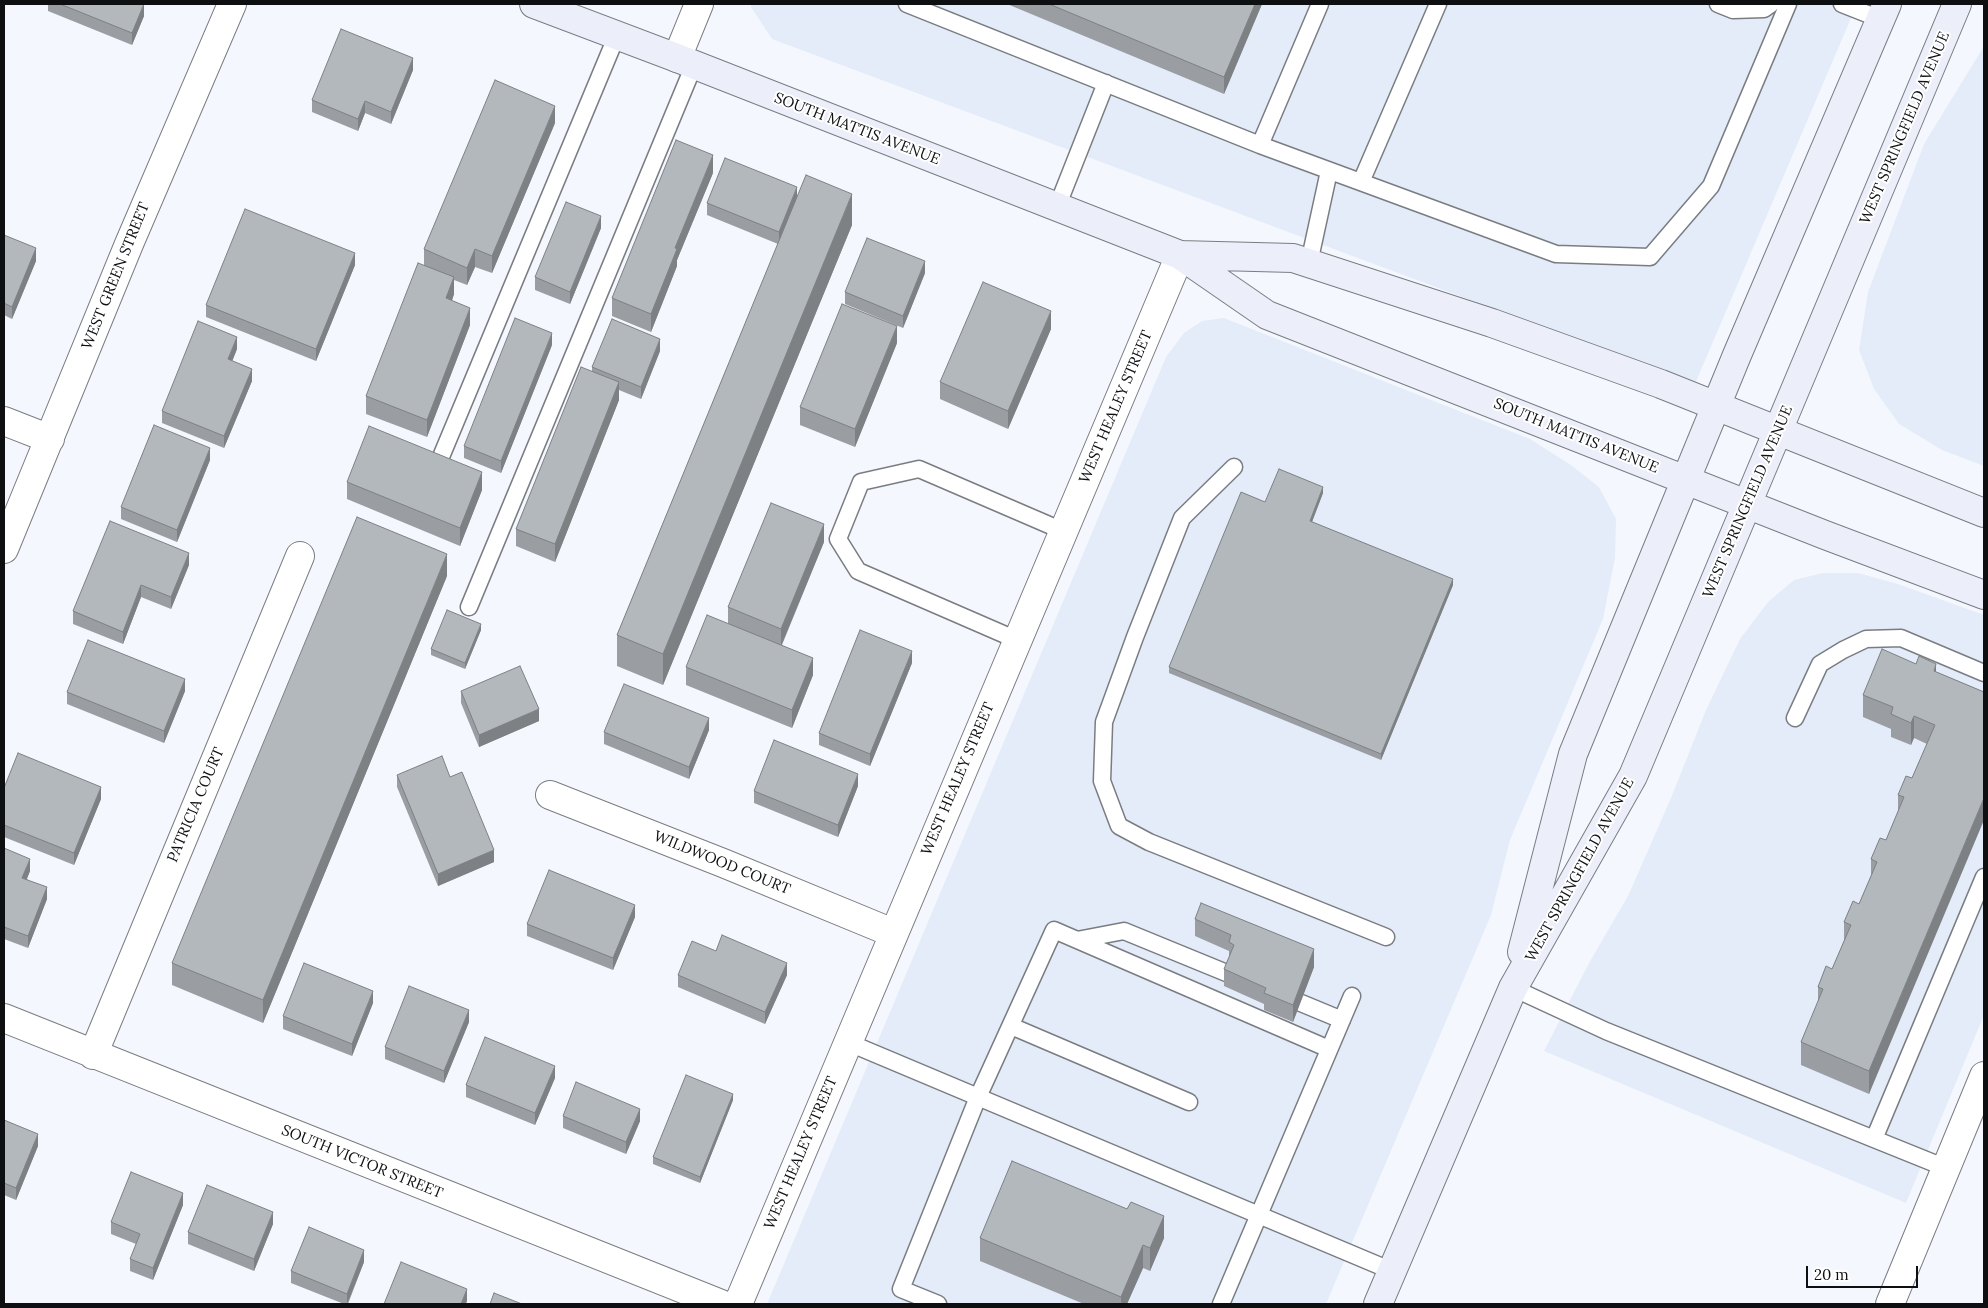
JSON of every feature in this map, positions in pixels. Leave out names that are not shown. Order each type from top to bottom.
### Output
[{"type":"main road","name":"SOUTH MATTIS AVENUE","points":[[534,4],[566,9],[617,35],[1180,255],[1267,315],[1825,535],[1984,595]]},
{"type":"main road","name":"WEST SPRINGFIELD AVENUE","points":[[1378,1304],[1513,988],[1633,776],[1957,4]]},
{"type":"main road","name":"WEST SPRINGFIELD AVENUE","points":[[1513,988],[1573,754],[1716,407],[1883,12]]},
{"type":"main road","name":"SOUTH MATTIS AVENUE","points":[[1180,255],[1293,258],[1309,263],[1492,323],[1661,384],[1777,432],[1984,513]]},
{"type":"street","name":"WEST GREEN STREET","points":[[4,549],[129,244],[232,4]]},
{"type":"street","points":[[685,61],[699,4]]},
{"type":"street","name":"WEST HEALEY STREET","points":[[738,1304],[1180,255]]},
{"type":"street","points":[[4,421],[50,439]]},
{"type":"street","name":"PATRICIA COURT","points":[[93,1055],[300,556]]},
{"type":"street","name":"WILDWOOD COURT","points":[[550,795],[724,863],[893,933]]},
{"type":"street","name":"SOUTH VICTOR STREET","points":[[4,1018],[721,1304]]},
{"type":"street","points":[[1890,1304],[1984,1076]]},
{"type":"lane","points":[[907,4],[1260,145],[1556,254],[1650,257],[1712,186],[1788,4]]},
{"type":"lane","points":[[1260,145],[1320,4]]},
{"type":"lane","points":[[1361,182],[1438,4]]},
{"type":"lane","points":[[1718,4],[1733,10],[1764,9],[1771,4]]},
{"type":"lane","points":[[1842,4],[1883,12]]},
{"type":"lane","points":[[438,464],[617,35]]},
{"type":"lane","points":[[469,607],[685,61]]},
{"type":"lane","points":[[1057,207],[1106,83]]},
{"type":"lane","points":[[1309,263],[1329,171]]},
{"type":"lane","points":[[1234,468],[1182,518],[1104,722],[1102,781],[1119,826],[1150,842],[1386,937]]},
{"type":"lane","points":[[1017,640],[858,571],[838,539],[861,482],[919,469],[1063,531]]},
{"type":"lane","points":[[1795,718],[1820,664],[1866,639],[1901,638],[1984,673]]},
{"type":"lane","points":[[1874,1139],[1984,877]]},
{"type":"lane","points":[[938,1304],[901,1289],[978,1097],[1054,930],[1329,1049]]},
{"type":"lane","points":[[1077,940],[1124,931],[1229,974]]},
{"type":"lane","points":[[1513,988],[1606,1031],[1946,1168]]},
{"type":"lane","points":[[1221,1304],[1352,996]]},
{"type":"lane","points":[[1300,1003],[1342,1020]]},
{"type":"lane","points":[[1011,1026],[1189,1102]]},
{"type":"lane","points":[[848,1042],[1392,1271]]},
{"type":"shaded area","points":[[751,4],[1857,4],[1695,384],[772,39],[751,7]]},
{"type":"shaded area","points":[[1984,46],[1984,466],[1942,450],[1899,424],[1874,389],[1859,350],[1868,292],[1924,144]]},
{"type":"shaded area","points":[[1224,318],[1530,439],[1571,465],[1599,487],[1616,519],[1615,558],[1603,619],[1510,840],[1491,915],[1326,1304],[767,1304],[1166,357],[1184,333],[1202,321]]},
{"type":"shaded area","points":[[1823,573],[1858,573],[1898,584],[1984,615],[1984,1015],[1906,1203],[1544,1051],[1589,963],[1628,896],[1671,798],[1706,710],[1740,639],[1768,602],[1794,580]]},
{"type":"building","points":[[60,4],[144,4],[132,33]]},
{"type":"building","points":[[1049,4],[1255,4],[1224,77]]},
{"type":"building","points":[[341,29],[413,58],[391,112],[365,101],[358,119],[312,100]]},
{"type":"building","points":[[495,80],[555,106],[492,256],[475,249],[467,268],[424,249]]},
{"type":"building","points":[[676,140],[713,155],[675,248],[677,249],[651,314],[612,298]]},
{"type":"building","points":[[725,158],[797,187],[779,232],[707,203]]},
{"type":"building","points":[[806,175],[852,194],[663,654],[617,635]]},
{"type":"building","points":[[566,202],[601,216],[570,292],[535,277]]},
{"type":"building","points":[[245,209],[355,253],[316,349],[206,305]]},
{"type":"building","points":[[4,235],[36,248],[12,307],[4,303]]},
{"type":"building","points":[[867,238],[925,261],[903,316],[845,292]]},
{"type":"building","points":[[418,263],[454,277],[446,298],[470,308],[427,420],[366,396]]},
{"type":"building","points":[[983,282],[1051,311],[1008,411],[940,382]]},
{"type":"building","points":[[842,304],[897,326],[855,429],[800,407]]},
{"type":"building","points":[[515,318],[552,333],[501,461],[464,446]]},
{"type":"building","points":[[612,319],[660,339],[641,387],[592,367]]},
{"type":"building","points":[[198,321],[237,337],[228,359],[252,369],[224,436],[162,411]]},
{"type":"building","points":[[581,367],[619,382],[555,544],[516,529]]},
{"type":"building","points":[[154,425],[210,448],[177,530],[121,507]]},
{"type":"building","points":[[369,426],[482,472],[460,528],[347,482]]},
{"type":"building","points":[[1279,469],[1323,487],[1310,521],[1453,579],[1381,754],[1169,667],[1241,492],[1265,502]]},
{"type":"building","points":[[771,503],[824,524],[781,629],[728,607]]},
{"type":"building","points":[[357,517],[447,554],[263,1000],[172,963]]},
{"type":"building","points":[[110,521],[189,553],[171,597],[141,585],[123,632],[73,611]]},
{"type":"building","points":[[447,610],[481,624],[465,663],[431,649]]},
{"type":"building","points":[[707,615],[813,658],[792,710],[686,667]]},
{"type":"building","points":[[860,630],[912,651],[870,754],[819,733]]},
{"type":"building","points":[[88,640],[185,679],[164,731],[67,692]]},
{"type":"building","points":[[1882,649],[1916,664],[1919,656],[1936,664],[1934,671],[1984,692],[1984,798],[1869,1071],[1801,1042],[1823,989],[1818,987],[1826,966],[1832,969],[1851,925],[1844,922],[1853,901],[1859,904],[1877,862],[1871,859],[1880,838],[1886,840],[1904,797],[1898,795],[1906,776],[1912,778],[1935,725],[1914,716],[1911,723],[1891,714],[1893,707],[1863,695]]},
{"type":"building","points":[[520,666],[539,709],[479,735],[461,691]]},
{"type":"building","points":[[624,684],[709,718],[689,767],[604,732]]},
{"type":"building","points":[[774,740],[858,774],[838,825],[754,791]]},
{"type":"building","points":[[18,753],[101,787],[74,853],[4,825],[4,788]]},
{"type":"building","points":[[442,756],[450,777],[462,772],[494,850],[438,874],[397,775]]},
{"type":"building","points":[[4,848],[30,859],[22,878],[47,887],[28,936],[4,927]]},
{"type":"building","points":[[549,870],[635,905],[613,958],[527,924]]},
{"type":"building","points":[[1201,903],[1314,949],[1293,1005],[1264,993],[1266,988],[1224,969],[1234,945],[1229,942],[1231,935],[1195,919]]},
{"type":"building","points":[[722,935],[787,963],[765,1012],[678,975],[692,941],[716,951]]},
{"type":"building","points":[[304,963],[373,991],[352,1044],[283,1016]]},
{"type":"building","points":[[409,986],[469,1010],[444,1071],[385,1047]]},
{"type":"building","points":[[485,1037],[555,1066],[535,1113],[466,1085]]},
{"type":"building","points":[[686,1075],[733,1094],[700,1177],[653,1157]]},
{"type":"building","points":[[576,1082],[640,1109],[626,1142],[563,1116]]},
{"type":"building","points":[[4,1120],[38,1134],[16,1188],[4,1183]]},
{"type":"building","points":[[1012,1161],[1127,1209],[1131,1202],[1164,1216],[1150,1248],[1143,1245],[1121,1297],[980,1238]]},
{"type":"building","points":[[131,1172],[183,1193],[153,1268],[130,1259],[140,1234],[111,1222]]},
{"type":"building","points":[[207,1185],[273,1212],[254,1259],[188,1232]]},
{"type":"building","points":[[309,1227],[364,1250],[347,1294],[291,1271]]},
{"type":"building","points":[[401,1262],[467,1289],[461,1304],[384,1304]]},
{"type":"building","points":[[494,1293],[522,1304],[490,1304]]}]
